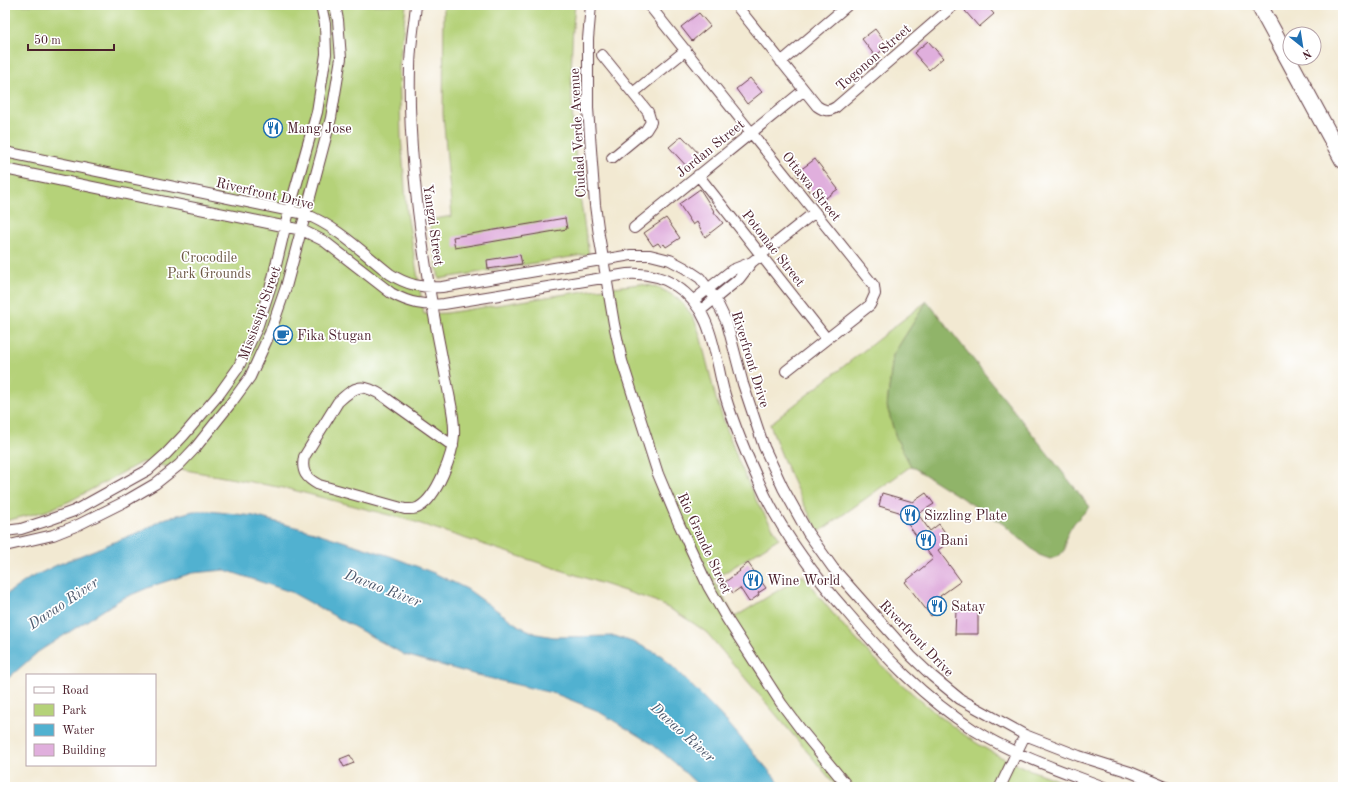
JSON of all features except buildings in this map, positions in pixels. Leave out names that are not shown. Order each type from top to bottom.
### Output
[{"type":"main road","points":[[1259,5],[1343,160]]},
{"type":"street","name":"Mississipi Street","points":[[5,531],[21,529],[74,511],[148,470],[184,435],[220,393],[238,368],[254,334],[272,282],[289,211],[317,112],[326,54],[326,24],[321,5]]},
{"type":"street","name":"Mississipi Street","points":[[5,546],[53,535],[78,525],[130,499],[155,484],[179,465],[196,447],[232,403],[250,378],[272,326],[286,287],[331,118],[341,58],[338,20],[335,5]]},
{"type":"street","name":"Yangzi Street","points":[[416,5],[410,68],[411,136],[417,212],[432,305],[454,420],[453,446],[446,469],[438,483],[423,504],[412,510],[319,486],[311,481],[305,474],[302,466],[304,456],[338,402],[356,388],[364,386],[371,388],[390,400],[453,446]]},
{"type":"street","name":"Ciudad Verde Avenue","points":[[591,5],[588,39],[588,108],[595,205],[606,278]]},
{"type":"street","name":"Ottawa Street","points":[[649,5],[872,283],[875,291],[874,298],[870,305],[786,370]]},
{"type":"street","points":[[781,62],[848,5]]},
{"type":"street","name":"Togonon Street","points":[[804,90],[817,106],[826,110],[831,110],[954,5]]},
{"type":"street","points":[[740,6],[781,62],[804,90]]},
{"type":"street","points":[[633,93],[686,50]]},
{"type":"street","points":[[602,55],[648,112],[651,122],[646,130],[612,158]]},
{"type":"street","name":"Jordan Street","points":[[634,228],[804,90]]},
{"type":"street","name":"Riverfront Drive","points":[[5,152],[305,214],[320,220],[331,227],[398,280],[418,287],[450,285],[631,255],[650,255],[670,260],[685,268],[700,278],[715,298],[727,323],[743,384],[764,447],[783,488],[808,533],[833,568],[911,656],[937,681],[960,699],[1025,735],[1079,756],[1130,772],[1166,787]]},
{"type":"street","name":"Riverfront Drive","points":[[5,169],[302,230],[324,241],[391,293],[420,305],[432,305],[641,273],[660,277],[672,283],[684,290],[701,310],[710,332],[725,396],[748,456],[766,497],[793,543],[820,582],[896,668],[945,710],[975,730],[1017,753],[1104,787]]},
{"type":"street","name":"Potomac Street","points":[[698,175],[827,339]]},
{"type":"street","points":[[701,310],[739,279],[752,262],[815,212]]},
{"type":"street","points":[[694,300],[732,270],[752,262]]},
{"type":"street","name":"Rio Grande Street","points":[[606,278],[622,362],[655,466],[679,524],[708,586],[781,703],[802,732],[848,787]]},
{"type":"street","points":[[896,668],[911,656]]},
{"type":"street","points":[[1000,787],[1025,735]]},
{"type":"green space","name":"Crocodile Park Grounds","points":[[5,5],[406,5],[399,67],[401,137],[407,213],[424,314],[447,313],[597,289],[640,284],[657,287],[677,298],[686,307],[695,321],[716,399],[738,460],[757,502],[779,538],[713,580],[735,617],[803,575],[848,631],[865,649],[900,683],[944,720],[989,751],[1026,768],[1076,787],[837,787],[707,633],[655,601],[412,521],[289,489],[142,462],[70,501],[46,511],[5,521]]},
{"type":"green space","points":[[444,5],[575,5],[571,67],[573,130],[589,254],[439,279],[429,220],[452,216],[443,114]]},
{"type":"green space","points":[[927,301],[893,355],[887,406],[896,438],[911,466],[819,532],[792,479],[770,424]]},
{"type":"green space","points":[[927,301],[1090,507],[1074,523],[1065,540],[1065,549],[1059,556],[1050,559],[1039,555],[1003,524],[911,466],[896,438],[887,406],[893,355]]},
{"type":"water","name":"Davao River","points":[[193,511],[209,511],[254,516],[314,532],[390,556],[434,573],[467,589],[519,626],[537,634],[554,637],[615,636],[638,644],[662,656],[728,723],[783,787],[700,787],[652,744],[596,710],[556,694],[480,676],[405,655],[291,592],[225,570],[192,573],[155,585],[121,599],[38,652],[5,681],[5,595],[30,578],[57,565],[144,530],[163,519]]},
{"type":"place","name":"Mang Jose","points":[[273,128]]},
{"type":"place","name":"Fika Stugan","points":[[283,335]]},
{"type":"place","name":"Sizzling Plate","points":[[910,515]]},
{"type":"place","name":"Bani","points":[[926,540]]},
{"type":"place","name":"Wine World","points":[[753,580]]},
{"type":"place","name":"Satay","points":[[937,606]]}]
